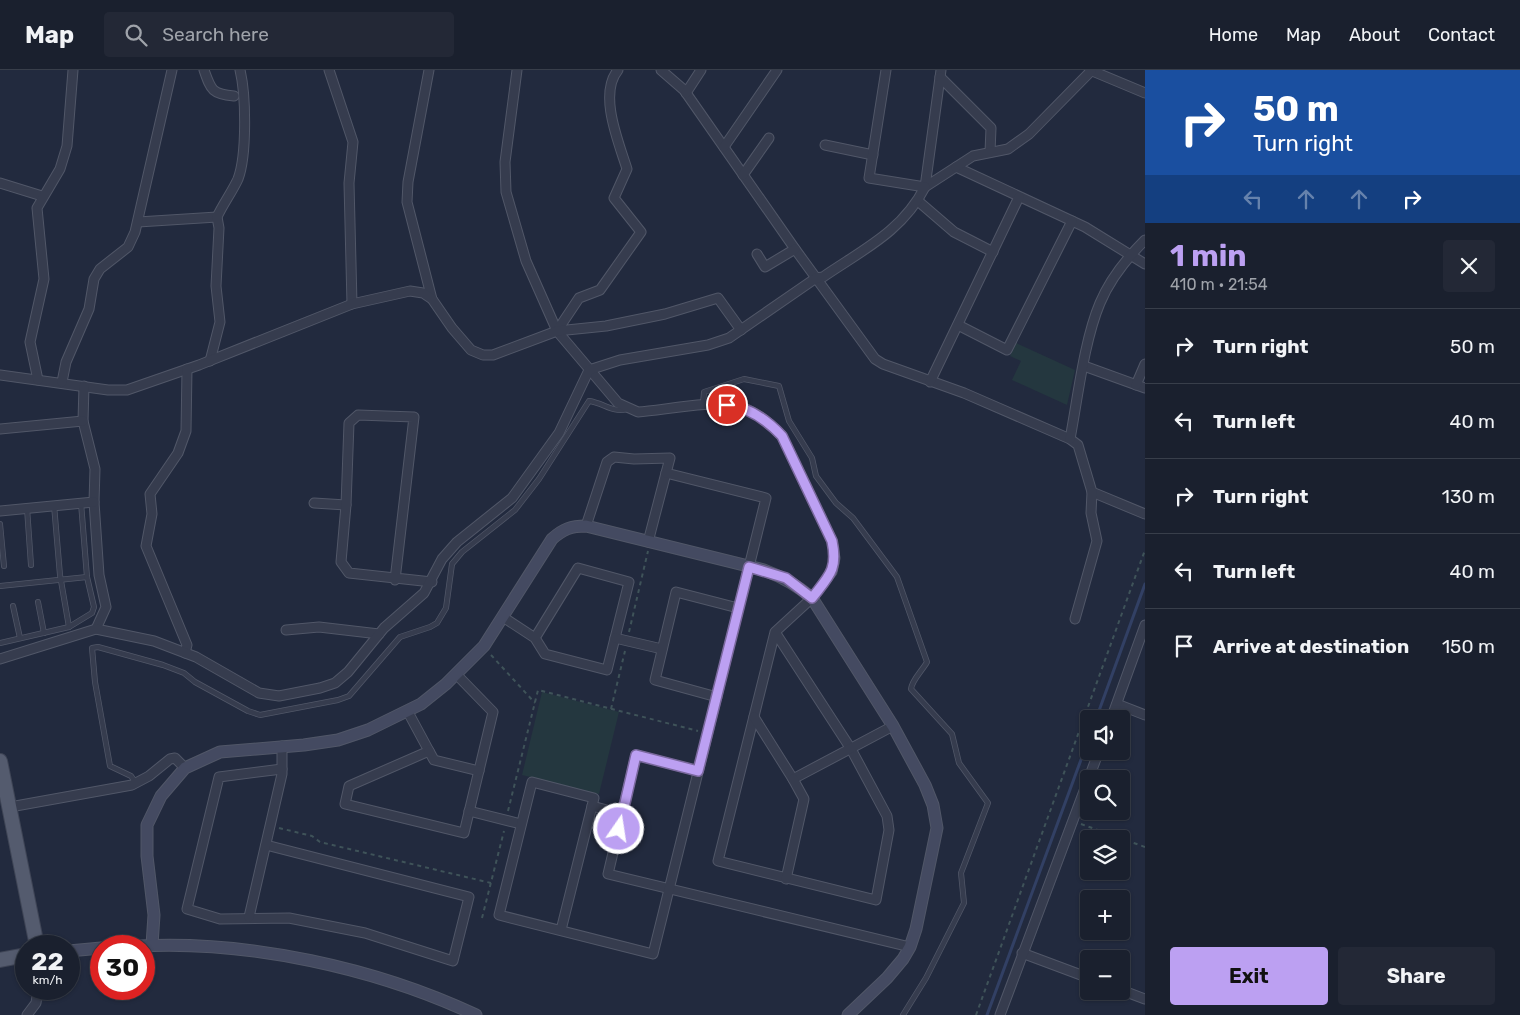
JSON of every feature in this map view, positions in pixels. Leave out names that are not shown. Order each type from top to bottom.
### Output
[{"type":"main road","points":[[0,761],[35,935]]},
{"type":"main road","points":[[0,960],[15,957]]},
{"type":"street","points":[[38,380],[30,342],[44,279],[37,208],[42,196],[60,168],[67,146],[73,70]]},
{"type":"street","points":[[62,382],[66,362],[88,309],[94,280],[100,269],[128,246],[138,222],[172,70]]},
{"type":"street","points":[[204,70],[209,86],[214,92],[234,96]]},
{"type":"street","points":[[210,361],[220,322],[216,286],[219,228],[217,217],[238,178],[244,132],[244,87],[240,70]]},
{"type":"street","points":[[329,70],[353,142],[349,183],[352,304]]},
{"type":"street","points":[[429,70],[410,173],[407,202],[432,299],[452,328],[471,350],[483,355],[494,354],[557,331],[606,326],[655,316],[718,298],[741,330]]},
{"type":"street","points":[[517,70],[505,162],[506,192],[526,261],[557,331],[618,404],[627,409],[638,412],[702,406],[738,406],[769,423],[782,436],[832,541],[836,558],[832,572],[812,598],[775,632],[718,861],[876,900],[889,830],[887,816],[851,749],[775,632]]},
{"type":"street","points":[[557,331],[579,298],[600,290],[641,232],[614,198],[627,169],[608,108],[614,75],[618,70]]},
{"type":"street","points":[[661,70],[686,93],[794,249],[875,359],[883,364],[930,382],[964,393],[1070,439],[1078,445],[1092,492],[1091,513],[1096,541],[1075,620]]},
{"type":"street","points":[[686,93],[701,70]]},
{"type":"street","points":[[724,147],[777,70]]},
{"type":"street","points":[[886,70],[869,178],[925,188],[974,156],[1008,149],[1029,134],[1090,71],[1145,93]]},
{"type":"street","points":[[941,74],[991,128],[990,152]]},
{"type":"street","points":[[0,659],[96,629],[154,641],[186,653],[259,693],[279,696],[335,683],[348,672],[379,634],[414,604],[432,582],[442,559],[456,542],[512,498],[526,481],[559,433],[590,370],[620,360],[708,345],[730,338],[816,278],[823,277],[877,243],[918,200],[925,188],[941,74]]},
{"type":"street","points":[[743,175],[769,138]]},
{"type":"street","points":[[825,144],[873,155]]},
{"type":"street","points":[[956,167],[1072,221],[1131,254],[1145,264]]},
{"type":"street","points":[[0,183],[42,196]]},
{"type":"street","points":[[930,382],[1019,197]]},
{"type":"street","points":[[918,200],[954,232],[993,252]]},
{"type":"street","points":[[138,222],[217,217]]},
{"type":"street","points":[[958,325],[1008,350],[1072,221]]},
{"type":"street","points":[[1070,439],[1084,366],[1100,303],[1131,254],[1145,240]]},
{"type":"street","points":[[757,254],[765,267],[794,249]]},
{"type":"street","points":[[0,375],[127,390],[210,361],[352,304],[410,291],[423,293],[432,299]]},
{"type":"street","points":[[1136,385],[1145,364]]},
{"type":"street","points":[[1084,366],[1145,388]]},
{"type":"street","points":[[186,653],[188,645],[146,546],[152,514],[150,494],[178,453],[186,431],[187,369]]},
{"type":"street","points":[[84,386],[83,421],[95,469],[94,502],[99,575],[106,608],[96,629]]},
{"type":"street","points":[[395,580],[414,417],[358,415],[349,423],[346,505],[341,562],[349,573],[395,580],[432,582]]},
{"type":"street","points":[[0,429],[83,421]]},
{"type":"street","points":[[586,526],[607,462],[614,457],[670,458],[648,547]]},
{"type":"street","points":[[561,930],[594,798],[532,782],[499,915],[654,954],[766,498],[666,473]]},
{"type":"street","points":[[1092,492],[1145,514]]},
{"type":"street","points":[[0,511],[94,502]]},
{"type":"street","points":[[314,503],[346,505]]},
{"type":"street","points":[[153,935],[154,915],[146,856],[147,825],[161,796],[185,768],[220,752],[338,740],[368,730],[408,712],[421,704],[456,674],[484,646],[552,539],[561,530],[572,526],[586,526],[648,547],[749,567],[786,578],[812,598],[893,726],[926,785],[933,805],[937,828],[916,929],[910,947],[886,978],[848,1015]]},
{"type":"street","points":[[503,617],[535,638],[545,654],[607,670],[629,582],[578,568],[535,638]]},
{"type":"street","points":[[717,697],[655,680],[662,649],[676,592],[738,608]]},
{"type":"street","points":[[1115,710],[1145,625]]},
{"type":"street","points":[[286,630],[319,627],[379,634]]},
{"type":"street","points":[[615,638],[662,649]]},
{"type":"street","points":[[429,752],[349,786],[345,804],[464,833],[493,712],[456,674]]},
{"type":"street","points":[[1117,704],[1145,715]]},
{"type":"street","points":[[408,712],[434,760],[479,771]]},
{"type":"street","points":[[754,717],[804,800],[786,879]]},
{"type":"street","points":[[793,779],[893,726]]},
{"type":"street","points":[[249,917],[282,769],[282,746]]},
{"type":"street","points":[[698,771],[636,755],[608,874],[910,947]]},
{"type":"street","points":[[10,807],[136,783],[149,776],[170,759],[175,758],[185,768]]},
{"type":"street","points":[[1000,1015],[1096,760]]},
{"type":"street","points":[[266,845],[469,897],[453,962],[365,933],[289,918],[249,917],[220,919],[188,910],[219,777],[282,769]]},
{"type":"street","points":[[592,806],[622,814]]},
{"type":"street","points":[[469,811],[522,824]]},
{"type":"street","points":[[155,946],[214,948],[325,964],[400,984],[476,1015]]},
{"type":"street","points":[[1022,953],[1080,975]]},
{"type":"street","points":[[1130,993],[1145,999]]},
{"type":"street","points":[[27,1015],[36,1000]]},
{"type":"lane","points":[[702,406],[704,392],[744,378],[779,386],[789,421],[812,458],[816,476],[836,503],[853,518],[897,577],[927,662],[912,684],[911,689],[952,734],[958,763],[988,803],[961,873],[964,903],[926,978],[903,1015]]},
{"type":"lane","points":[[136,783],[131,776],[110,766],[95,682],[92,648],[98,647],[163,665],[184,673],[195,682],[248,711],[260,715],[338,700],[349,696],[400,637],[430,627],[437,622],[446,608],[452,564],[462,552],[515,510],[540,480],[588,402],[596,402],[618,412],[627,409]]},
{"type":"lane","points":[[0,643],[69,627],[92,613],[94,607],[86,577],[81,503]]},
{"type":"lane","points":[[54,506],[60,575],[69,627]]},
{"type":"lane","points":[[27,508],[31,565]]},
{"type":"lane","points":[[0,524],[4,566]]},
{"type":"lane","points":[[0,586],[86,577]]},
{"type":"lane","points":[[38,602],[44,633]]},
{"type":"lane","points":[[13,606],[20,638]]},
{"type":"path","points":[[611,709],[648,547]]},
{"type":"path","points":[[976,1015],[1145,550]]},
{"type":"path","points":[[488,652],[535,703]]},
{"type":"path","points":[[482,918],[538,690],[698,732]]},
{"type":"path","points":[[1072,821],[1145,847]]},
{"type":"path","points":[[276,827],[312,836],[320,842],[491,883]]},
{"type":"shaded area","points":[[1016,343],[1075,370],[1067,405],[1012,380],[1021,361],[1010,356]]},
{"type":"shaded area","points":[[542,692],[619,712],[599,794],[522,775]]},
{"type":"waterway","points":[[1099,710],[1145,584]]},
{"type":"waterway","points":[[987,1015],[1081,760]]},
{"type":"route","points":[[619,829],[636,755],[698,771],[749,567],[786,578],[812,598],[832,572],[836,558],[832,541],[782,436],[758,415],[738,406],[727,405]]}]
